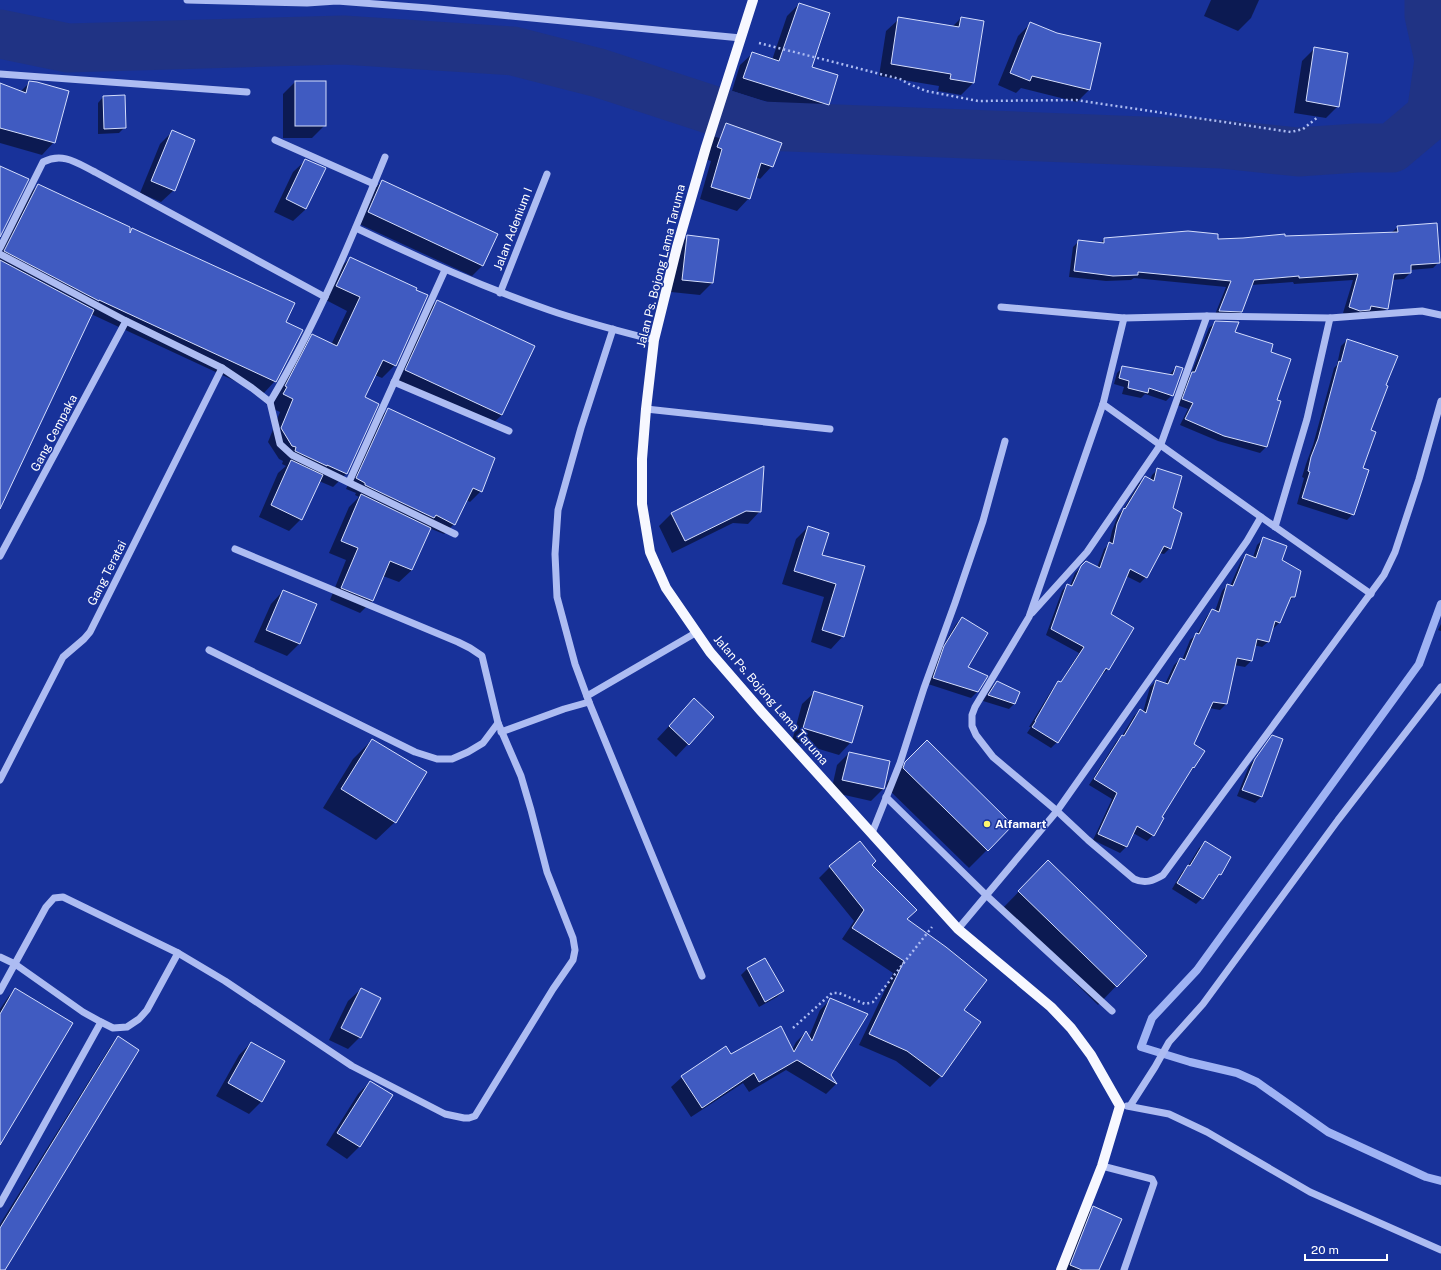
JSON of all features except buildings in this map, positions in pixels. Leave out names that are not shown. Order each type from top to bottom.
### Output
[{"type":"main road","name":"Jalan Ps. Bojong Lama Taruma","points":[[753,0],[706,147],[677,247],[654,340],[642,459],[642,504],[650,552],[666,588],[710,652],[761,711],[958,929],[1051,1007],[1071,1028],[1125,1106]]},
{"type":"main road","points":[[1061,1270],[1125,1106]]},
{"type":"street","points":[[187,0],[337,1],[741,38]]},
{"type":"street","points":[[0,74],[247,92]]},
{"type":"street","points":[[275,140],[374,184]]},
{"type":"street","points":[[270,402],[286,376],[324,297],[356,228],[385,157]]},
{"type":"street","points":[[0,248],[43,162],[52,158],[66,158],[95,172],[324,297]]},
{"type":"street","name":"Jalan Adenium I","points":[[500,293],[546,174]]},
{"type":"street","points":[[356,228],[445,270],[500,293],[550,311],[654,340]]},
{"type":"street","points":[[0,254],[126,321],[222,368],[270,402],[280,444],[292,455],[455,534]]},
{"type":"street","points":[[348,482],[445,270]]},
{"type":"street","points":[[1001,307],[1124,318],[1207,316],[1330,318],[1422,311],[1441,315]]},
{"type":"street","points":[[1207,316],[1161,444],[1087,552],[1029,617],[975,707],[972,715],[972,726],[976,735],[993,758],[1057,811],[1088,840],[1134,879],[1140,882],[1148,882],[1163,875],[1384,575],[1395,552],[1419,479],[1441,401]]},
{"type":"street","points":[[1029,617],[1103,404],[1124,318]]},
{"type":"street","points":[[1275,527],[1307,419],[1330,318]]},
{"type":"street","name":"Gang Cempaka","points":[[0,556],[126,321]]},
{"type":"street","points":[[613,329],[581,428],[558,510],[555,554],[557,597],[575,664],[588,699],[702,976]]},
{"type":"street","name":"Gang Teratai","points":[[0,780],[63,657],[90,632],[222,368]]},
{"type":"street","points":[[394,382],[509,431]]},
{"type":"street","points":[[1103,404],[1371,594]]},
{"type":"street","points":[[646,409],[830,429]]},
{"type":"street","points":[[872,833],[900,763],[924,688],[983,521],[1005,441]]},
{"type":"street","points":[[958,929],[1057,811],[1247,541],[1261,517]]},
{"type":"street","points":[[0,991],[46,907],[54,898],[63,897],[178,953],[225,981],[352,1066],[445,1114],[469,1118],[475,1116],[553,989],[573,960],[575,950],[573,938],[547,872],[521,776],[498,723],[482,656],[470,648],[235,549]]},
{"type":"street","points":[[501,732],[588,699],[697,632]]},
{"type":"street","points":[[209,650],[415,752],[437,759],[452,759],[468,752],[483,743],[498,723]]},
{"type":"street","points":[[1441,687],[1338,820],[1203,1004],[1169,1042],[1155,1067],[1125,1106],[1169,1114],[1207,1132],[1310,1192],[1441,1250]]},
{"type":"street","points":[[886,797],[986,895],[1112,1011]]},
{"type":"street","points":[[0,957],[14,964],[101,1022],[113,1028],[127,1027],[139,1019],[146,1010],[178,953]]},
{"type":"street","points":[[0,1204],[101,1022]]},
{"type":"street","points":[[1102,1166],[1152,1179],[1154,1183],[1124,1270]]},
{"type":"path","points":[[741,38],[900,79],[926,91],[978,101],[1076,100],[1291,132],[1303,130],[1318,117]]},
{"type":"path","points":[[793,1028],[832,993],[839,993],[865,1004],[873,1002],[943,912]]},
{"type":"waterway","points":[[0,34],[68,48],[343,40],[513,51],[599,73],[761,126],[1221,144],[1298,152],[1357,148],[1392,148],[1431,115],[1439,60],[1429,15],[1429,0]]},
{"type":"waterway","points":[[1439,60],[1441,66]]},
{"type":"waterway","points":[[1441,604],[1419,664],[1197,970],[1152,1018],[1141,1047],[1190,1062],[1237,1073],[1257,1082],[1328,1132],[1426,1177],[1441,1181]]},
{"type":"place","name":"Alfamart","points":[[987,824]]}]
